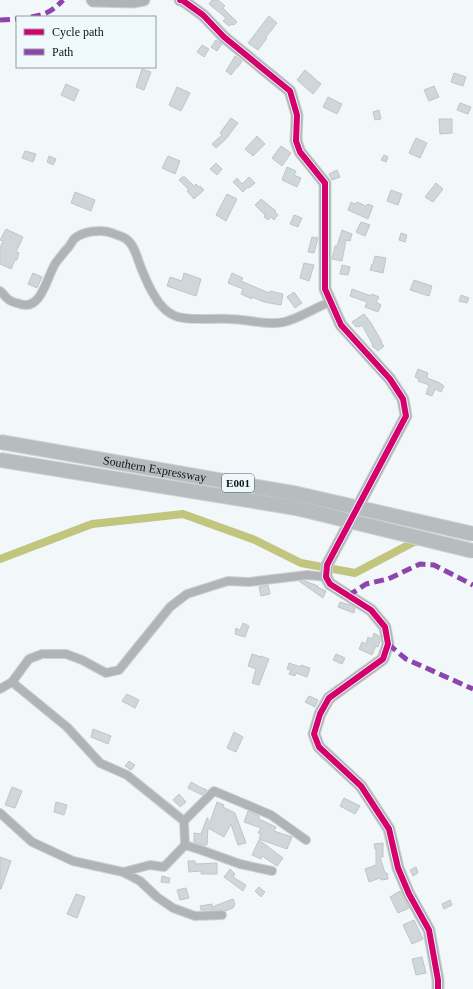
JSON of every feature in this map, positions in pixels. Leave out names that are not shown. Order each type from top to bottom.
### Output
[{"type":"highway","name":"Southern Expressway","points":[[0,442],[298,494],[473,534]]},
{"type":"highway","name":"Southern Expressway","points":[[0,460],[296,508],[473,551]]},
{"type":"street","points":[[92,0],[133,2],[144,0]]},
{"type":"street","points":[[180,0],[203,15],[224,37],[290,91],[297,115],[296,141],[300,152],[325,183],[325,288],[341,325],[390,379],[403,399],[406,416],[326,572],[330,584],[371,610],[385,627],[388,644],[383,659],[329,698],[320,714],[314,734],[319,747],[362,786],[389,829],[398,868],[429,930],[438,980],[438,989]]},
{"type":"street","points":[[0,291],[9,300],[17,304],[24,306],[35,302],[41,295],[53,266],[74,239],[90,232],[109,232],[126,239],[131,244],[154,296],[170,314],[178,317],[231,318],[277,324],[298,318],[320,305],[331,302]]},
{"type":"street","points":[[0,689],[12,682],[29,659],[42,654],[66,654],[82,660],[106,673],[119,670],[170,607],[188,594],[228,582],[249,582],[326,572]]},
{"type":"street","points":[[12,682],[67,727],[100,763],[127,775],[184,821]]},
{"type":"street","points":[[122,872],[150,864],[164,867],[185,845],[184,821],[214,791],[271,815],[306,840]]},
{"type":"street","points":[[0,813],[32,842],[74,862],[122,872],[140,881],[157,897],[173,908],[195,916],[222,915]]},
{"type":"street","points":[[185,845],[240,864],[272,871]]},
{"type":"building","points":[[212,0],[218,0],[225,6],[223,8],[237,22],[234,25],[232,24],[229,26],[223,21],[226,18],[209,4]]},
{"type":"building","points":[[269,16],[277,23],[258,50],[248,43]]},
{"type":"building","points":[[216,40],[222,44],[217,51],[211,47]]},
{"type":"building","points":[[202,45],[209,49],[204,57],[197,52]]},
{"type":"building","points":[[235,56],[242,61],[231,75],[226,71]]},
{"type":"building","points":[[142,69],[151,72],[144,90],[136,87]]},
{"type":"building","points":[[305,70],[321,84],[313,94],[297,80]]},
{"type":"building","points":[[454,73],[466,77],[463,86],[451,82]]},
{"type":"building","points":[[66,84],[79,90],[74,101],[61,95]]},
{"type":"building","points":[[434,86],[439,97],[429,101],[424,90]]},
{"type":"building","points":[[177,87],[190,93],[181,111],[169,105]]},
{"type":"building","points":[[328,97],[342,104],[337,114],[323,107]]},
{"type":"building","points":[[460,103],[471,107],[468,114],[457,110]]},
{"type":"building","points":[[379,110],[381,119],[375,120],[373,112]]},
{"type":"building","points":[[231,118],[238,123],[226,139],[216,148],[212,144],[222,135],[220,133]]},
{"type":"building","points":[[439,119],[452,119],[452,133],[440,134]]},
{"type":"building","points":[[257,136],[265,144],[253,156],[245,149]]},
{"type":"building","points":[[416,138],[427,143],[420,158],[409,153]]},
{"type":"building","points":[[281,146],[291,153],[282,166],[272,158]]},
{"type":"building","points":[[25,151],[36,154],[33,162],[22,158]]},
{"type":"building","points":[[384,155],[388,157],[386,162],[381,160]]},
{"type":"building","points":[[49,156],[56,159],[53,165],[47,162]]},
{"type":"building","points":[[168,156],[180,161],[175,174],[162,168]]},
{"type":"building","points":[[216,163],[222,169],[217,175],[210,169]]},
{"type":"building","points":[[287,167],[296,171],[294,175],[301,178],[297,187],[282,180]]},
{"type":"building","points":[[337,170],[340,177],[332,180],[329,174]]},
{"type":"building","points":[[182,177],[185,177],[194,186],[196,184],[204,190],[194,199],[187,191],[189,190],[179,180]]},
{"type":"building","points":[[249,177],[255,183],[243,192],[233,182],[237,178],[242,184]]},
{"type":"building","points":[[436,183],[443,189],[433,202],[425,197]]},
{"type":"building","points":[[391,190],[402,194],[398,205],[387,201]]},
{"type":"building","points":[[75,192],[95,200],[91,211],[71,203]]},
{"type":"building","points":[[227,194],[237,199],[226,221],[216,215]]},
{"type":"building","points":[[261,199],[276,211],[275,212],[278,215],[274,220],[271,217],[268,220],[264,217],[265,215],[255,205]]},
{"type":"building","points":[[351,202],[355,204],[357,202],[366,206],[368,204],[373,206],[368,219],[348,210]]},
{"type":"building","points":[[294,215],[302,218],[298,227],[290,224]]},
{"type":"building","points":[[361,222],[370,225],[365,236],[356,232]]},
{"type":"building","points":[[6,229],[23,237],[16,252],[19,253],[17,260],[15,260],[11,269],[0,264],[0,248],[3,241],[0,240]]},
{"type":"building","points":[[342,230],[352,234],[350,241],[346,240],[342,261],[332,259],[335,246],[337,246]]},
{"type":"building","points":[[401,233],[407,235],[405,242],[399,240]]},
{"type":"building","points":[[312,237],[318,238],[314,253],[308,252]]},
{"type":"building","points":[[375,256],[386,258],[383,273],[370,270]]},
{"type":"building","points":[[304,263],[314,265],[309,281],[300,278]]},
{"type":"building","points":[[342,265],[350,267],[348,275],[340,274]]},
{"type":"building","points":[[33,273],[42,277],[37,288],[28,284]]},
{"type":"building","points":[[184,273],[201,279],[196,296],[167,286],[170,277],[182,281]]},
{"type":"building","points":[[232,273],[243,278],[241,281],[269,293],[270,291],[283,294],[281,305],[264,302],[252,297],[252,299],[241,294],[243,289],[228,283]]},
{"type":"building","points":[[414,280],[432,286],[429,296],[410,290]]},
{"type":"building","points":[[352,289],[371,296],[372,294],[379,297],[376,302],[381,305],[378,312],[365,307],[367,302],[350,296]]},
{"type":"building","points":[[294,292],[302,303],[295,308],[287,297]]},
{"type":"building","points":[[461,295],[469,298],[467,303],[459,301]]},
{"type":"building","points":[[364,314],[384,346],[378,351],[372,346],[373,345],[362,325],[356,327],[352,322]]},
{"type":"building","points":[[418,369],[428,373],[427,378],[444,386],[441,392],[435,389],[432,396],[426,394],[429,385],[418,381],[419,379],[415,377]]},
{"type":"building","points":[[299,581],[305,581],[326,591],[323,598]]},
{"type":"building","points":[[268,585],[270,594],[261,596],[259,587]]},
{"type":"building","points":[[340,602],[355,608],[354,613],[338,607]]},
{"type":"building","points":[[243,623],[249,626],[245,637],[235,634],[236,628],[240,630]]},
{"type":"building","points":[[374,633],[379,636],[380,641],[378,647],[376,646],[372,655],[359,649],[362,642],[366,644],[368,637],[372,639]]},
{"type":"building","points":[[252,654],[269,659],[259,685],[252,683],[256,669],[248,666]]},
{"type":"building","points":[[336,654],[345,658],[342,664],[333,660]]},
{"type":"building","points":[[289,663],[310,668],[307,677],[296,673],[295,676],[289,674],[291,670],[287,669]]},
{"type":"building","points":[[127,694],[139,700],[135,708],[122,701]]},
{"type":"building","points":[[309,696],[318,700],[315,707],[305,702]]},
{"type":"building","points":[[93,729],[111,736],[108,744],[91,737]]},
{"type":"building","points":[[234,732],[243,737],[236,752],[227,748]]},
{"type":"building","points":[[129,761],[135,765],[131,770],[125,766]]},
{"type":"building","points":[[191,782],[207,790],[202,795],[188,788]]},
{"type":"building","points":[[12,787],[22,791],[15,808],[5,805]]},
{"type":"building","points":[[179,794],[186,802],[180,807],[173,800]]},
{"type":"building","points":[[344,798],[360,806],[355,814],[340,806]]},
{"type":"building","points":[[56,802],[67,805],[64,815],[54,812]]},
{"type":"building","points":[[217,802],[235,813],[246,843],[238,845],[231,824],[224,837],[208,828],[207,845],[194,842],[194,833],[201,834],[207,818],[210,822]]},
{"type":"building","points":[[248,811],[259,816],[259,819],[276,827],[274,831],[292,837],[287,849],[259,839],[261,834],[258,833],[261,828],[244,822]]},
{"type":"building","points":[[259,840],[283,858],[277,866],[262,856],[261,859],[252,855]]},
{"type":"building","points":[[383,843],[383,857],[380,857],[388,879],[381,880],[380,878],[369,882],[365,869],[376,865],[376,849],[374,844]]},
{"type":"building","points":[[0,857],[11,861],[1,889],[0,889]]},
{"type":"building","points":[[188,861],[195,861],[195,864],[217,863],[217,874],[201,874],[201,871],[189,872]]},
{"type":"building","points":[[416,867],[418,873],[413,876],[410,870]]},
{"type":"building","points":[[230,869],[235,874],[233,877],[246,885],[243,891],[224,877]]},
{"type":"building","points":[[162,876],[170,878],[169,883],[161,882]]},
{"type":"building","points":[[259,887],[265,892],[261,897],[255,891]]},
{"type":"building","points":[[186,888],[189,898],[180,900],[177,890]]},
{"type":"building","points":[[400,891],[409,908],[398,913],[390,897]]},
{"type":"building","points":[[76,894],[85,897],[77,918],[67,914]]},
{"type":"building","points":[[233,899],[235,904],[233,908],[225,911],[201,910],[200,906],[212,904],[212,907]]},
{"type":"building","points":[[450,900],[452,905],[444,909],[442,904]]},
{"type":"building","points":[[414,920],[423,939],[412,944],[403,925]]},
{"type":"building","points":[[422,957],[426,973],[416,975],[412,959]]},
{"type":"waterway","points":[[0,559],[92,524],[183,514],[255,540],[301,563],[355,573],[414,542],[422,542]]},
{"type":"marked path","points":[[36,16],[48,12],[63,0]]},
{"type":"marked path","points":[[0,20],[16,19]]},
{"type":"marked path","points":[[348,596],[366,584],[388,579],[420,564],[434,565],[473,585]]},
{"type":"marked path","points":[[388,644],[406,659],[473,689]]},
{"type":"cycle path","points":[[180,0],[203,15],[224,37],[290,91],[297,115],[296,141],[300,152],[325,183],[325,289],[341,325],[390,379],[403,399],[406,416],[327,565],[326,577],[330,584],[371,610],[385,627],[388,644],[383,659],[329,698],[320,714],[314,734],[319,747],[361,786],[389,829],[398,868],[409,894],[429,930],[438,980],[438,989]]}]
